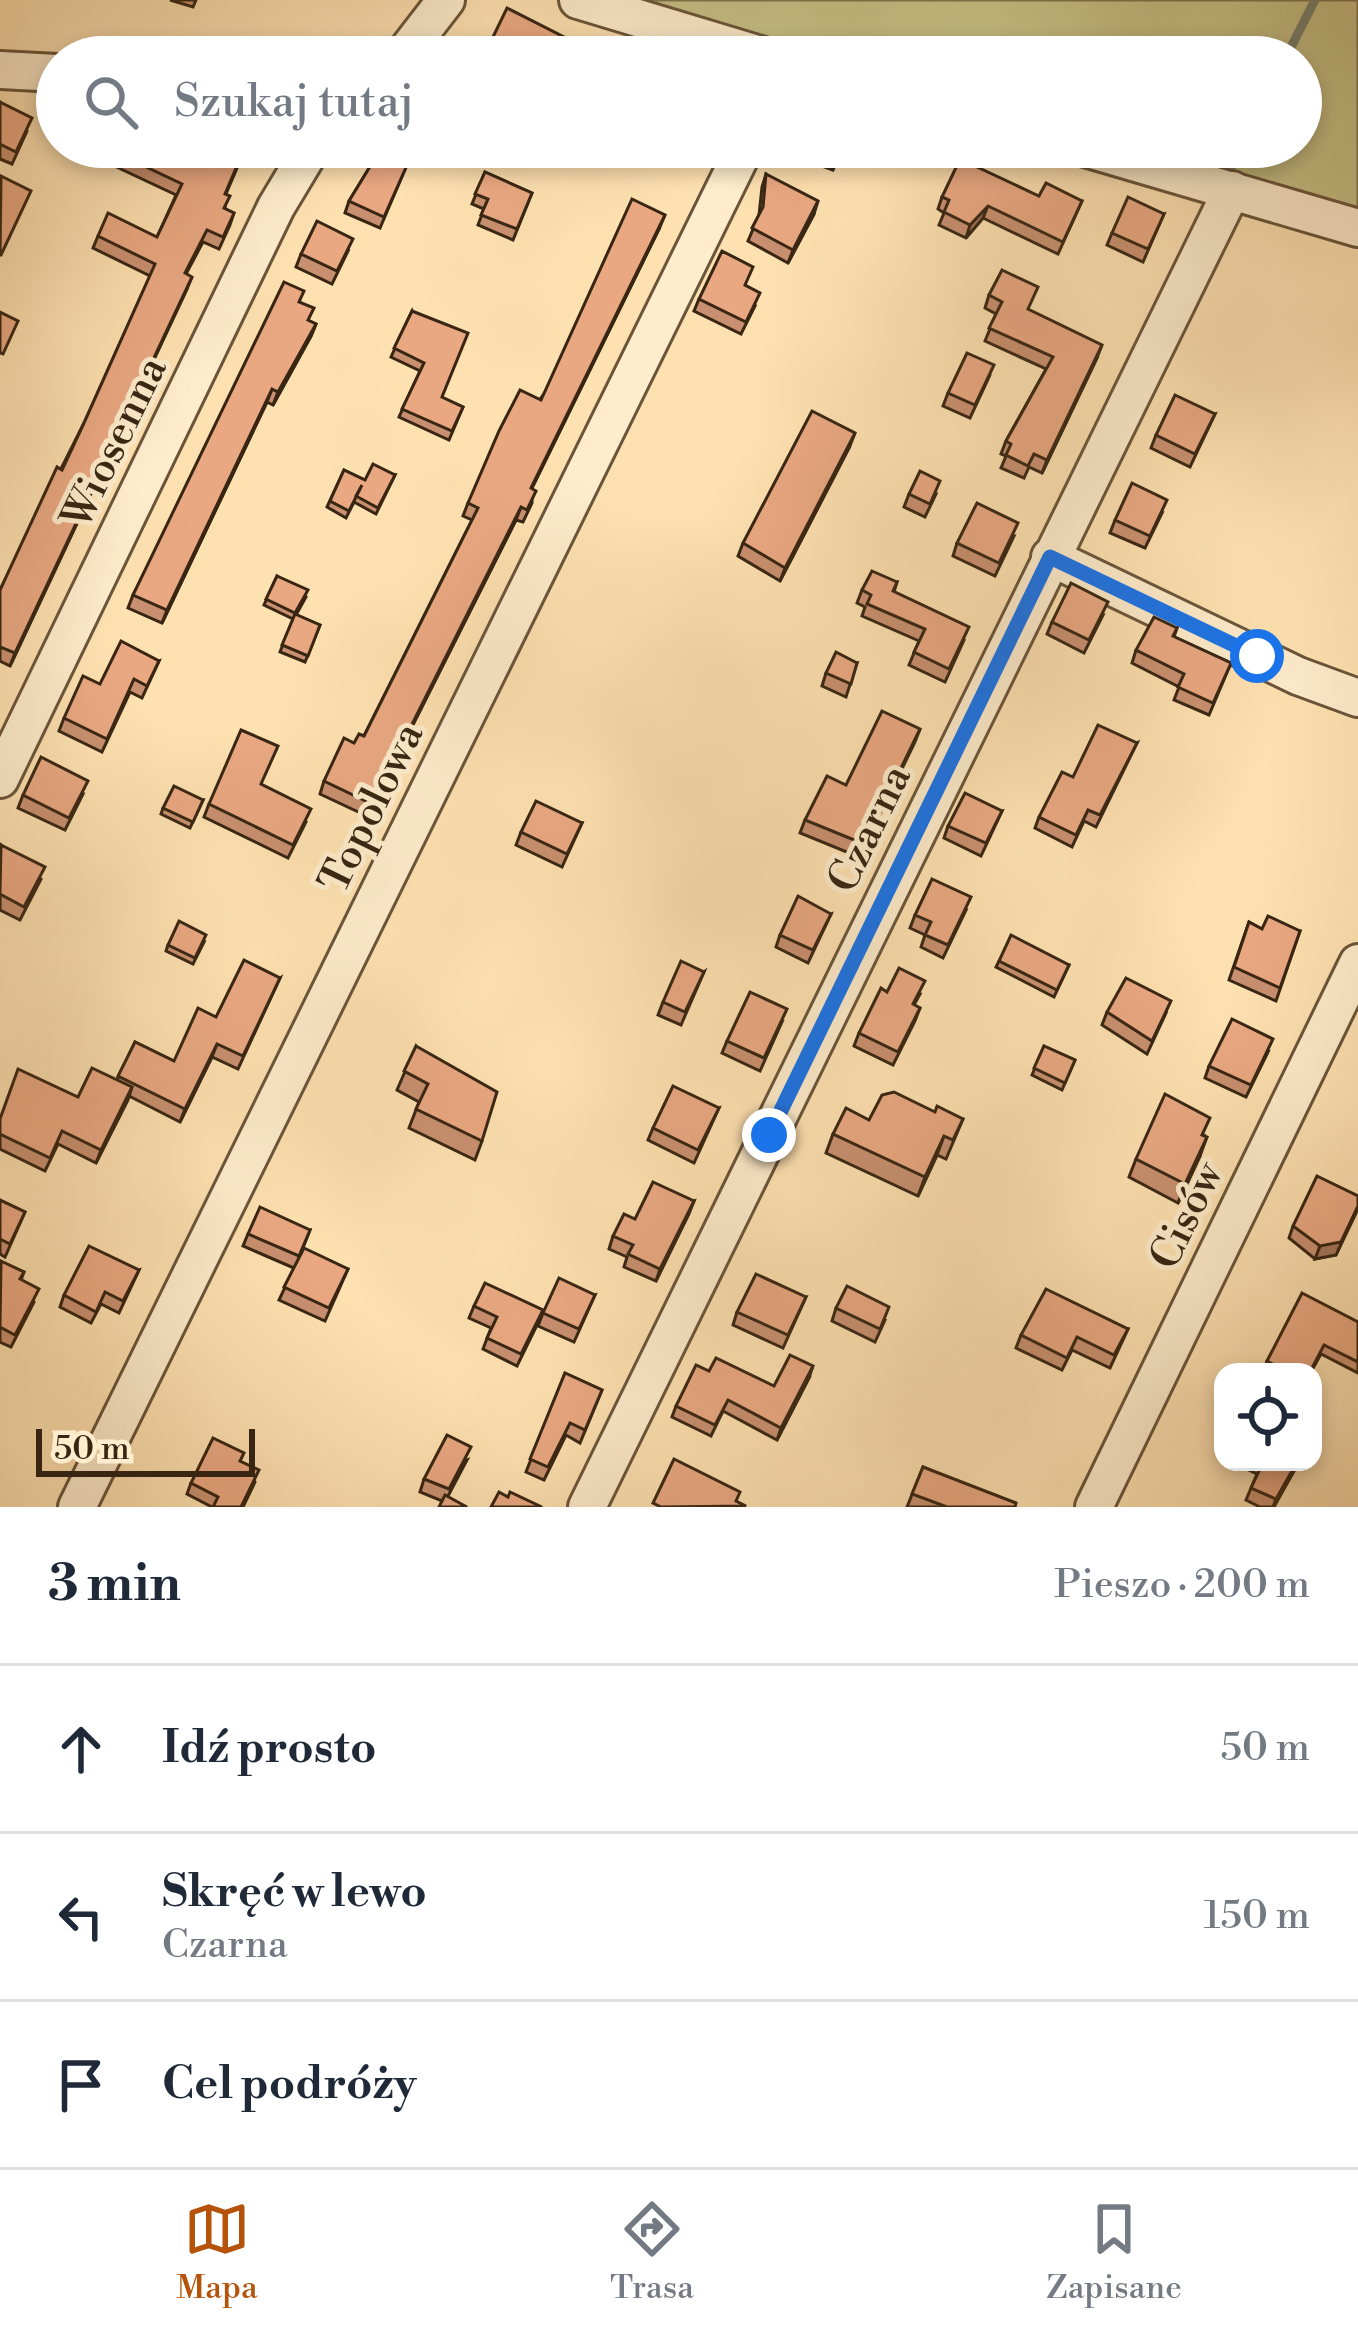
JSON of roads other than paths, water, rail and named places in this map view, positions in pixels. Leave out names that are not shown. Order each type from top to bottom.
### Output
[{"type":"street","points":[[418,36],[446,0]]},
{"type":"street","points":[[578,0],[697,36]]},
{"type":"street","points":[[0,70],[36,72]]},
{"type":"street","name":"Wiosenna","points":[[1,776],[276,207],[299,168]]},
{"type":"street","name":"Topolowa","points":[[77,1507],[735,168]]},
{"type":"street","points":[[1155,168],[1358,228]]},
{"type":"street","name":"Czarna","points":[[587,1507],[1232,190]]},
{"type":"street","points":[[1050,557],[1298,676],[1358,698]]},
{"type":"street","name":"Cisów","points":[[1094,1507],[1358,963]]},
{"type":"waterway","points":[[1297,36],[1315,0]]}]
